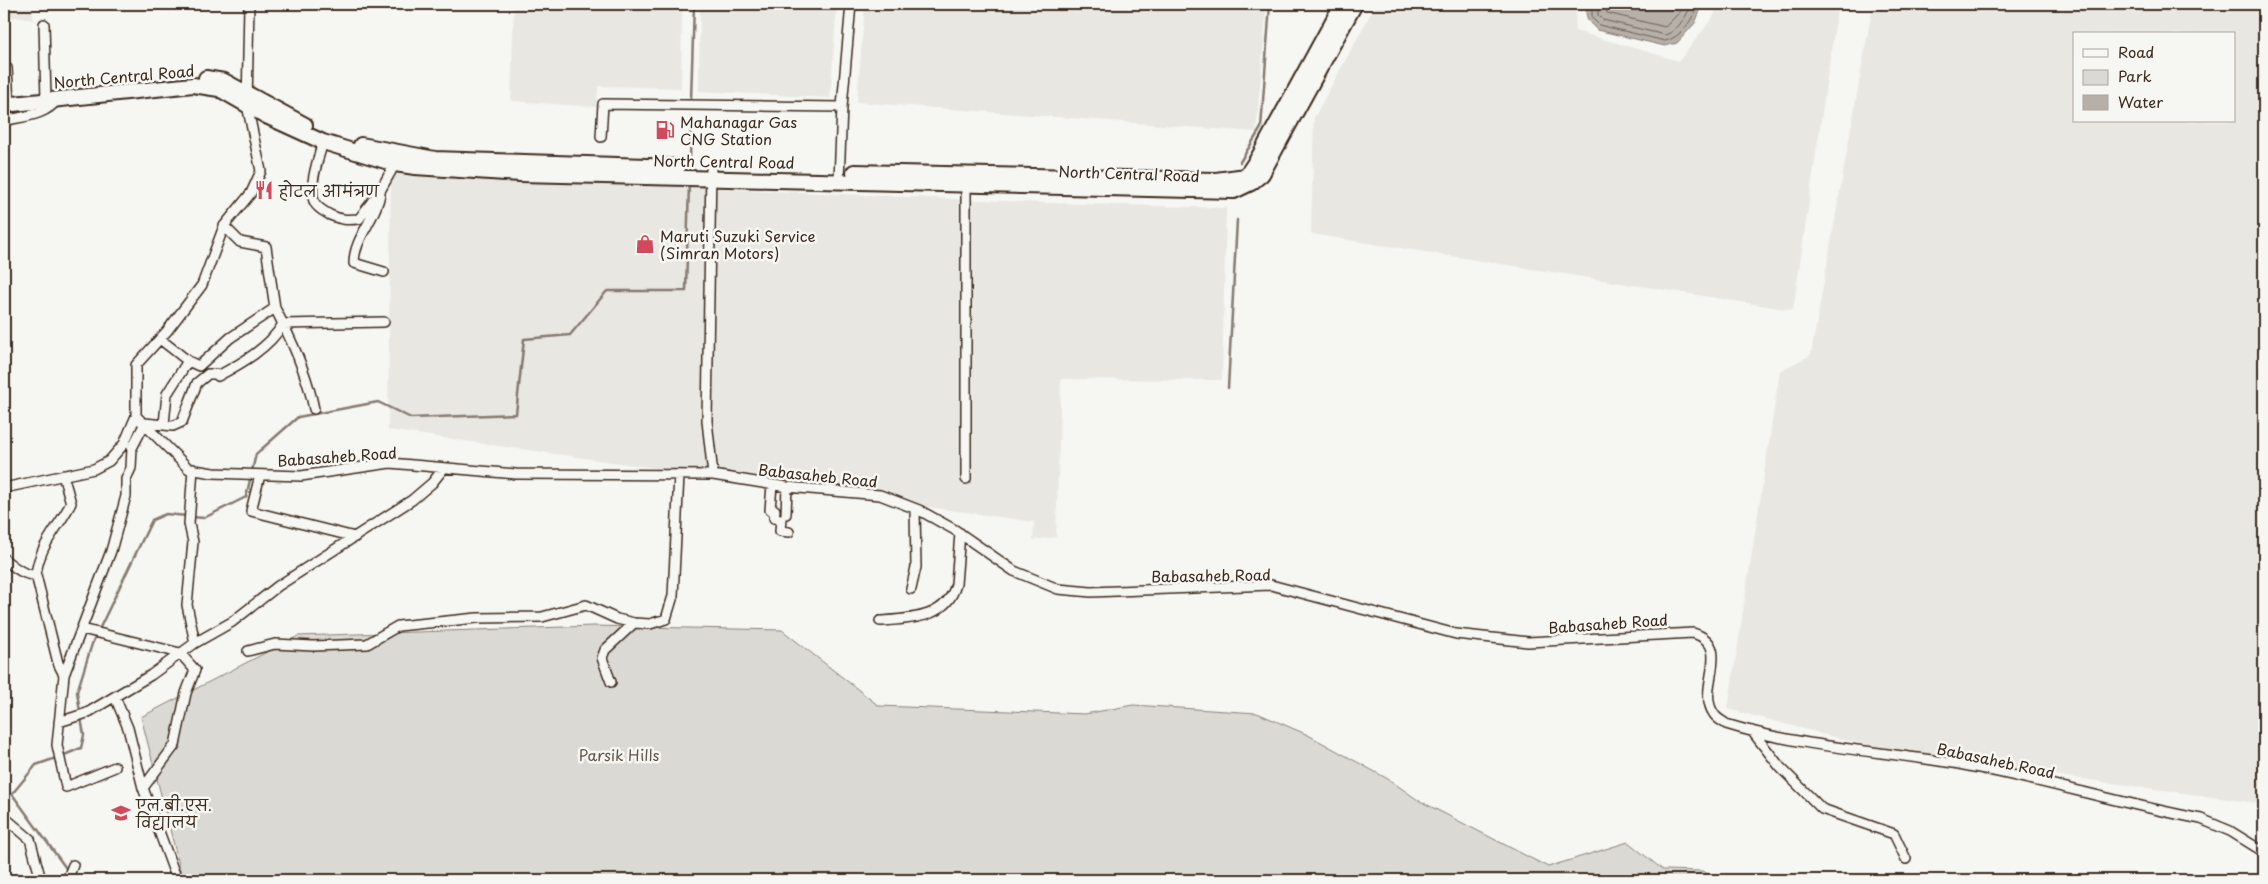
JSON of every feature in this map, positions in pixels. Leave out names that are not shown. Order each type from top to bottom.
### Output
[{"type":"main road","points":[[1247,180],[1342,4]]},
{"type":"main road","name":"North Central Road","points":[[6,100],[193,85],[219,89],[247,99],[315,131],[371,148],[435,159],[707,174],[966,179],[1216,192],[1234,191],[1247,180],[1262,174],[1354,4]]},
{"type":"main road","name":"North Central Road","points":[[247,99],[323,142],[395,164],[520,174],[668,176],[707,174]]},
{"type":"street","points":[[4,488],[94,469],[109,461],[124,444],[136,416],[136,365],[160,339],[202,285],[224,226],[251,193],[261,171],[247,99],[249,4]]},
{"type":"street","points":[[839,176],[842,108],[851,4]]},
{"type":"street","points":[[4,121],[43,112],[51,108],[44,24]]},
{"type":"street","points":[[4,68],[8,68],[6,100]]},
{"type":"street","points":[[600,138],[602,104],[842,108]]},
{"type":"street","points":[[323,142],[315,167],[312,194],[315,204],[324,212],[342,221],[359,219],[380,191],[395,164]]},
{"type":"street","points":[[707,174],[707,421],[713,475]]},
{"type":"street","points":[[966,179],[966,479]]},
{"type":"street","points":[[380,191],[378,208],[356,246],[354,264],[384,272]]},
{"type":"street","points":[[224,226],[240,242],[266,248],[275,308],[299,357],[311,392],[314,409]]},
{"type":"street","points":[[199,366],[230,338],[275,308]]},
{"type":"street","points":[[283,324],[384,322]]},
{"type":"street","points":[[144,423],[174,426],[182,422],[197,383],[208,374],[216,374],[218,376],[266,346],[283,324]]},
{"type":"street","points":[[160,339],[208,374]]},
{"type":"street","points":[[164,424],[167,394],[188,361]]},
{"type":"street","points":[[136,416],[189,469],[194,470],[190,512],[190,524],[194,542],[187,605],[195,643]]},
{"type":"street","points":[[115,768],[66,787],[57,745],[64,675],[111,551],[126,496],[126,479],[131,468],[132,448],[144,423]]},
{"type":"street","name":"Babasaheb Road","points":[[194,470],[301,476],[390,463],[516,474],[713,475],[787,487],[880,495],[915,509],[960,534],[1014,571],[1058,589],[1091,592],[1271,585],[1456,634],[1528,642],[1693,633],[1704,636],[1711,645],[1714,659],[1708,689],[1709,702],[1714,715],[1726,724],[1823,746],[1865,750],[1965,766],[2201,819],[2230,831],[2264,852]]},
{"type":"street","points":[[60,722],[88,714],[151,675],[195,643],[232,622],[278,586],[412,500],[432,484],[444,468]]},
{"type":"street","points":[[63,475],[71,503],[37,560],[36,575],[58,663],[64,675]]},
{"type":"street","points":[[260,475],[251,511],[355,536]]},
{"type":"street","points":[[248,651],[275,644],[313,646],[367,644],[398,626],[477,618],[542,617],[586,605],[617,619],[634,623],[650,624],[666,619],[673,596],[679,475]]},
{"type":"street","points":[[772,485],[770,510],[775,510],[774,518],[781,519],[780,531],[789,532]]},
{"type":"street","points":[[786,514],[787,487]]},
{"type":"street","points":[[911,589],[916,567],[915,509]]},
{"type":"street","points":[[880,621],[906,619],[932,613],[942,608],[954,592],[956,584],[960,534]]},
{"type":"street","points":[[4,559],[15,568],[30,576],[36,575]]},
{"type":"street","points":[[611,682],[602,658],[605,650],[634,623]]},
{"type":"street","points":[[82,629],[180,653],[195,670],[186,693],[175,745],[143,788]]},
{"type":"street","points":[[115,697],[128,728],[143,788],[177,880]]},
{"type":"street","points":[[1752,731],[1780,767],[1822,809],[1894,834],[1906,859]]},
{"type":"street","points":[[4,817],[30,839],[41,880]]},
{"type":"shaded area","points":[[4,4],[33,4],[33,20],[4,15]]},
{"type":"shaded area","points":[[514,4],[682,4],[681,88],[598,86],[597,107],[511,101]]},
{"type":"shaded area","points":[[700,4],[837,4],[830,98],[699,91]]},
{"type":"shaded area","points":[[865,4],[1267,4],[1256,132],[857,102]]},
{"type":"shaded area","points":[[1376,4],[1576,4],[1575,31],[1679,61],[1714,16],[1718,4],[1838,4],[1793,310],[1311,234],[1314,118]]},
{"type":"shaded area","points":[[1873,4],[2264,4],[2264,804],[1981,765],[1853,742],[1728,709],[1780,371],[1811,355]]},
{"type":"shaded area","points":[[391,174],[1046,203],[1226,208],[1222,380],[1061,379],[1056,537],[1033,540],[1034,522],[388,430]]},
{"type":"green space","name":"Parsik Hills","points":[[594,626],[782,630],[879,706],[1085,714],[1133,705],[1257,713],[1308,735],[1388,779],[1418,800],[1548,867],[1628,842],[1663,870],[1702,871],[1721,880],[183,880],[141,717],[298,636]]},
{"type":"water","points":[[1587,4],[1703,4],[1695,23],[1677,43],[1665,46],[1597,30],[1588,21],[1586,13]]},
{"type":"waterway","points":[[691,100],[694,4]]},
{"type":"waterway","points":[[1240,162],[1261,128],[1270,4]]},
{"type":"waterway","points":[[690,160],[691,117]]},
{"type":"waterway","points":[[252,471],[256,454],[298,417],[378,402],[411,418],[516,414],[524,339],[570,335],[607,291],[686,291],[689,183]]},
{"type":"waterway","points":[[1228,388],[1237,220]]},
{"type":"waterway","points":[[192,517],[204,518],[246,497],[251,476]]},
{"type":"waterway","points":[[80,712],[77,692],[92,644],[152,520],[166,514],[187,516]]},
{"type":"waterway","points":[[62,756],[81,748],[84,735],[81,718]]},
{"type":"waterway","points":[[56,758],[36,765],[12,794],[68,871]]},
{"type":"place","name":"Mahanagar Gas CNG Station","points":[[665,130]]},
{"type":"place","name":"होटल आमंत्रण","points":[[264,190]]},
{"type":"place","name":"Maruti Suzuki Service (Simran Motors)","points":[[645,244]]},
{"type":"place","name":"एल.बी.एस. विद्यालय","points":[[121,813]]}]
